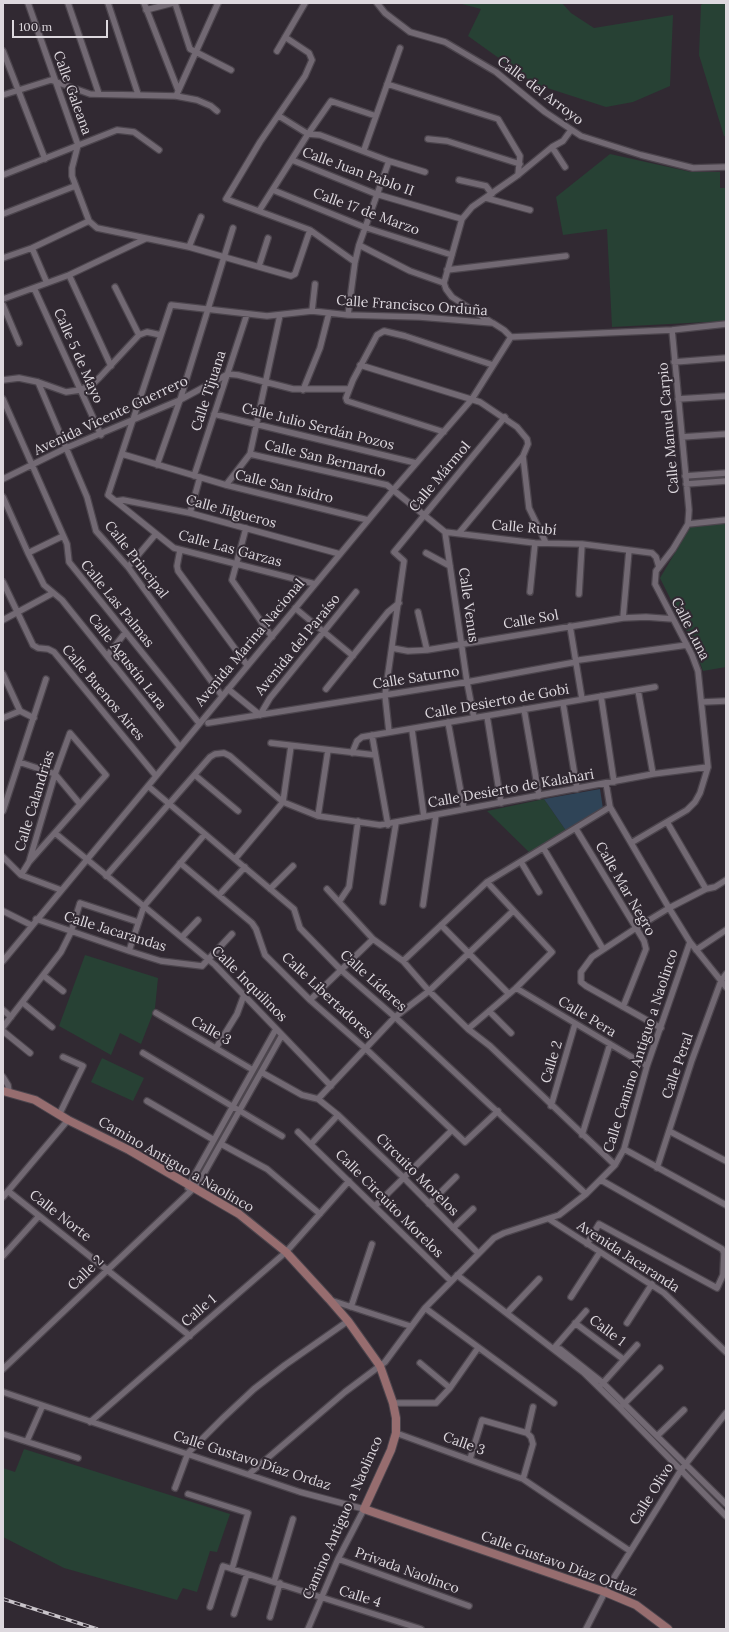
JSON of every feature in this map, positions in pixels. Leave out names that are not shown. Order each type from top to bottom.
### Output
[{"type":"main road","name":"Camino Antiguo a Naolinco","points":[[5,1092],[35,1100],[68,1120],[128,1150],[239,1214],[286,1252],[348,1321],[380,1366],[393,1403],[396,1418],[396,1432],[391,1450],[364,1510]]},
{"type":"main road","name":"Calle Gustavo Díaz Ordaz","points":[[364,1510],[605,1592],[636,1605],[668,1629]]},
{"type":"street","name":"Calle Galeana","points":[[28,3],[78,145]]},
{"type":"street","points":[[68,3],[99,94]]},
{"type":"street","points":[[108,3],[138,94]]},
{"type":"street","points":[[144,3],[178,90]]},
{"type":"street","points":[[146,10],[174,3],[188,46],[194,53],[231,70]]},
{"type":"street","points":[[176,96],[194,53],[218,3]]},
{"type":"street","points":[[277,51],[305,3]]},
{"type":"street","name":"Calle del Arroyo","points":[[377,3],[385,13],[410,32],[445,42],[496,72],[571,130],[594,141],[693,168],[726,167]]},
{"type":"street","points":[[285,37],[309,53],[312,60],[305,76],[260,142],[226,199],[310,230],[355,262]]},
{"type":"street","points":[[364,150],[400,48]]},
{"type":"street","points":[[3,51],[45,159]]},
{"type":"street","points":[[3,95],[46,80],[84,93],[176,96],[197,100],[217,111]]},
{"type":"street","points":[[387,84],[498,119],[520,156],[518,175]]},
{"type":"street","points":[[259,211],[331,101],[376,116]]},
{"type":"street","points":[[279,116],[308,134],[320,135],[364,150],[389,161],[425,172]]},
{"type":"street","points":[[3,175],[109,132],[126,130],[141,136],[159,150]]},
{"type":"street","points":[[493,323],[452,297],[446,289],[444,283],[462,219],[468,210],[518,175],[552,147],[563,141],[571,130]]},
{"type":"street","points":[[428,139],[448,141],[520,164]]},
{"type":"street","points":[[78,145],[71,172],[89,221],[98,228],[145,238],[154,238],[294,276],[310,230]]},
{"type":"street","points":[[552,147],[565,167]]},
{"type":"street","name":"Calle Juan Pablo II","points":[[292,160],[376,194],[462,219]]},
{"type":"street","points":[[348,315],[355,262],[359,245],[364,227],[389,161]]},
{"type":"street","points":[[459,180],[486,186],[492,194]]},
{"type":"street","points":[[3,214],[76,186]]},
{"type":"street","name":"Calle 17 de Marzo","points":[[273,190],[364,227],[452,255]]},
{"type":"street","points":[[486,198],[530,210]]},
{"type":"street","points":[[189,247],[201,216]]},
{"type":"street","points":[[3,258],[32,248],[89,221]]},
{"type":"street","points":[[157,465],[180,400],[233,228]]},
{"type":"street","points":[[3,299],[69,275],[145,238]]},
{"type":"street","points":[[259,266],[268,238]]},
{"type":"street","points":[[359,245],[410,272],[444,283]]},
{"type":"street","points":[[32,248],[47,283]]},
{"type":"street","points":[[447,270],[566,256]]},
{"type":"street","points":[[69,275],[111,366]]},
{"type":"street","points":[[312,311],[316,284]]},
{"type":"street","points":[[115,287],[139,335]]},
{"type":"street","name":"Calle 5 de Mayo","points":[[34,288],[101,435]]},
{"type":"street","points":[[3,305],[18,343]]},
{"type":"street","name":"Calle Francisco Orduña","points":[[161,335],[171,305],[267,316],[280,315],[296,311],[312,311],[348,315],[420,317],[493,323],[504,330],[511,337]]},
{"type":"street","points":[[303,390],[320,348],[329,313]]},
{"type":"street","name":"Calle Tijuana","points":[[194,476],[247,314]]},
{"type":"street","points":[[226,485],[250,454],[280,315]]},
{"type":"street","points":[[511,337],[672,330],[726,324]]},
{"type":"street","name":"Calle Manuel Carpio","points":[[672,330],[686,484],[688,524]]},
{"type":"street","points":[[3,380],[19,378],[38,382],[66,392],[80,390],[93,384],[139,335],[147,332],[161,335],[122,454]]},
{"type":"street","points":[[444,432],[346,401],[349,389],[360,365],[380,332],[405,336],[493,364]]},
{"type":"street","name":"Avenida Marina Nacional","points":[[3,961],[5,954],[61,890],[394,489],[472,399],[511,337]]},
{"type":"street","points":[[674,362],[726,358]]},
{"type":"street","points":[[360,365],[472,399],[504,417],[517,427],[527,439],[528,444],[523,456],[459,533]]},
{"type":"street","points":[[228,374],[238,375],[293,389],[349,389]]},
{"type":"street","name":"Avenida Vicente Guerrero","points":[[3,480],[66,448],[101,435],[180,400],[228,374]]},
{"type":"street","name":"Calle Principal","points":[[38,382],[87,497],[94,527],[128,567],[222,696]]},
{"type":"street","points":[[678,399],[726,396]]},
{"type":"street","name":"Calle Las Palmas","points":[[3,399],[68,548],[69,562],[199,723]]},
{"type":"street","name":"Calle Julio Serdán Pozos","points":[[214,414],[416,463]]},
{"type":"street","name":"Calle Mármol","points":[[399,603],[404,561],[394,552],[504,417]]},
{"type":"street","points":[[682,437],[726,434]]},
{"type":"street","name":"Calle San Isidro","points":[[122,454],[226,485],[368,520]]},
{"type":"street","name":"Calle Las Garzas","points":[[122,454],[108,495],[169,545],[180,550],[315,584]]},
{"type":"street","name":"Calle San Bernardo","points":[[250,454],[387,485],[394,489]]},
{"type":"street","points":[[523,456],[529,508],[546,543]]},
{"type":"street","points":[[685,476],[726,473]]},
{"type":"street","points":[[190,513],[200,477]]},
{"type":"street","points":[[686,484],[726,481]]},
{"type":"street","points":[[394,489],[445,532]]},
{"type":"street","name":"Calle Agustín Lara","points":[[3,497],[44,585],[62,600],[180,747]]},
{"type":"street","name":"Calle Jilgueros","points":[[116,501],[123,500],[190,513],[340,554]]},
{"type":"street","points":[[688,524],[726,520]]},
{"type":"street","name":"Calle Luna","points":[[667,822],[687,810],[695,802],[700,793],[708,767],[698,672],[687,645],[655,584],[655,576],[659,567],[673,549],[688,524]]},
{"type":"street","points":[[246,528],[232,580],[272,636]]},
{"type":"street","name":"Calle Rubí","points":[[445,532],[535,543],[582,544],[654,554],[659,567]]},
{"type":"street","name":"Calle Venus","points":[[445,532],[467,682],[474,718]]},
{"type":"street","points":[[128,567],[155,535]]},
{"type":"street","points":[[28,553],[63,536]]},
{"type":"street","points":[[530,592],[535,543]]},
{"type":"street","points":[[579,594],[582,544]]},
{"type":"street","points":[[180,550],[176,566],[184,581],[247,666]]},
{"type":"street","points":[[623,618],[629,550]]},
{"type":"street","points":[[426,553],[450,566]]},
{"type":"street","name":"Calle Buenos Aires","points":[[3,582],[33,645],[38,648],[48,649],[54,652],[156,776]]},
{"type":"street","name":"Avenida del Paraíso","points":[[260,715],[270,698],[356,592]]},
{"type":"street","points":[[3,620],[53,593]]},
{"type":"street","points":[[389,732],[385,695],[399,603]]},
{"type":"street","points":[[326,689],[388,612],[399,603]]},
{"type":"street","points":[[296,608],[352,656]]},
{"type":"street","points":[[418,612],[427,650]]},
{"type":"street","name":"Calle Sol","points":[[392,648],[408,651],[427,650],[623,618],[646,617],[673,620]]},
{"type":"street","points":[[570,626],[578,661],[582,700]]},
{"type":"street","points":[[107,656],[125,633]]},
{"type":"street","name":"Calle Saturno","points":[[208,723],[467,682],[578,661],[687,645]]},
{"type":"street","points":[[3,674],[20,711],[34,718]]},
{"type":"street","points":[[3,811],[46,679]]},
{"type":"street","name":"Calle Desierto de Gobi","points":[[352,753],[357,741],[362,737],[389,732],[412,730],[448,722],[655,687]]},
{"type":"street","points":[[228,689],[260,715]]},
{"type":"street","points":[[638,690],[653,774]]},
{"type":"street","points":[[601,696],[614,782]]},
{"type":"street","points":[[702,702],[726,702]]},
{"type":"street","points":[[563,703],[577,789]]},
{"type":"street","points":[[524,709],[539,796]]},
{"type":"street","points":[[3,718],[20,711]]},
{"type":"street","points":[[487,716],[502,803]]},
{"type":"street","points":[[448,722],[464,809]]},
{"type":"street","points":[[412,730],[424,817]]},
{"type":"street","name":"Calle Calandrias","points":[[21,875],[29,862],[55,774],[70,733],[106,775],[80,804]]},
{"type":"street","points":[[372,735],[388,825]]},
{"type":"street","points":[[271,743],[375,756]]},
{"type":"street","points":[[236,859],[283,802],[291,746]]},
{"type":"street","points":[[318,816],[328,750]]},
{"type":"street","name":"Calle Desierto de Kalahari","points":[[106,876],[196,776],[212,755],[227,754],[283,802],[318,816],[388,825],[464,809],[653,774],[708,767]]},
{"type":"street","points":[[19,762],[55,774],[80,804],[29,862]]},
{"type":"street","points":[[196,776],[238,811]]},
{"type":"street","points":[[606,783],[610,806],[669,908],[690,942],[726,987]]},
{"type":"street","name":"Calle Líderes","points":[[148,786],[294,909],[300,928],[341,970],[498,1111],[586,1194]]},
{"type":"street","points":[[403,961],[487,882],[544,849],[610,806]]},
{"type":"street","points":[[423,905],[436,815]]},
{"type":"street","points":[[339,902],[349,887],[358,821]]},
{"type":"street","points":[[631,843],[667,822],[706,889]]},
{"type":"street","points":[[383,902],[396,823]]},
{"type":"street","name":"Calle Mar Negro","points":[[576,829],[644,941],[646,949],[624,1007]]},
{"type":"street","name":"Calle Inquilinos","points":[[55,833],[209,960],[331,1086]]},
{"type":"street","points":[[129,951],[144,906],[205,834]]},
{"type":"street","points":[[544,849],[603,949]]},
{"type":"street","points":[[3,857],[21,875],[61,890]]},
{"type":"street","points":[[521,862],[539,892]]},
{"type":"street","name":"Calle Libertadores","points":[[180,863],[252,923],[256,929],[265,955],[310,1000],[366,1049],[465,1142],[498,1111]]},
{"type":"street","points":[[270,888],[293,866]]},
{"type":"street","points":[[219,895],[245,867]]},
{"type":"street","points":[[661,1028],[581,982],[580,977],[585,966],[603,949],[669,908],[706,889],[715,887],[726,880]]},
{"type":"street","points":[[468,1029],[516,988],[552,952],[487,882]]},
{"type":"street","points":[[327,889],[373,939],[403,961],[429,991],[468,1029],[490,1046],[551,1106],[615,1165]]},
{"type":"street","points":[[3,1027],[44,976],[61,952],[71,932],[80,903],[138,922]]},
{"type":"street","points":[[3,911],[31,925]]},
{"type":"street","points":[[261,1072],[302,1095],[318,1099],[395,1017],[429,991],[513,911]]},
{"type":"street","name":"Calle Jacarandas","points":[[36,919],[71,932],[161,960],[202,966],[209,960]]},
{"type":"street","points":[[182,937],[198,920]]},
{"type":"street","points":[[441,925],[509,994]]},
{"type":"street","name":"Calle Camino Antiguo a Naolinco","points":[[696,950],[726,930]]},
{"type":"street","points":[[209,960],[232,934]]},
{"type":"street","points":[[310,1000],[373,939]]},
{"type":"street","name":"Calle Camino Antiguo a Naolinco","points":[[249,1474],[345,1392],[389,1358],[410,1326],[425,1308],[494,1238],[504,1233],[549,1219],[568,1209],[601,1180],[615,1165],[624,1149],[647,1066],[690,942]]},
{"type":"street","name":"Calle Peral","points":[[657,1168],[692,1060],[721,981],[726,974]]},
{"type":"street","points":[[44,976],[63,991]]},
{"type":"street","name":"Calle Pera","points":[[516,988],[647,1066]]},
{"type":"street","points":[[216,1048],[237,1014],[244,995]]},
{"type":"street","points":[[23,1003],[52,1027]]},
{"type":"street","points":[[3,1010],[11,1017]]},
{"type":"street","points":[[489,1011],[512,1033]]},
{"type":"street","name":"Calle 3","points":[[156,1013],[253,1070]]},
{"type":"street","name":"Calle 2","points":[[551,1106],[575,1024]]},
{"type":"street","name":"Calle 2","points":[[192,1186],[214,1140],[276,1029]]},
{"type":"street","points":[[3,1031],[30,1053]]},
{"type":"street","name":"Calle 2","points":[[3,1369],[186,1195],[221,1144],[282,1035]]},
{"type":"street","points":[[582,1135],[610,1044]]},
{"type":"street","points":[[143,1053],[282,1136]]},
{"type":"street","points":[[59,1115],[83,1066],[63,1056]]},
{"type":"street","points":[[3,1077],[8,1085],[5,1092]]},
{"type":"street","name":"Circuito Morelos","points":[[318,1099],[338,1115],[403,1177],[478,1253]]},
{"type":"street","points":[[147,1101],[214,1140]]},
{"type":"street","points":[[311,1144],[338,1115]]},
{"type":"street","points":[[3,1197],[68,1120]]},
{"type":"street","points":[[375,1206],[452,1130]]},
{"type":"street","points":[[669,1130],[726,1160]]},
{"type":"street","name":"Calle Circuito Morelos","points":[[298,1132],[451,1281]]},
{"type":"street","points":[[221,1144],[267,1169],[320,1214]]},
{"type":"street","points":[[624,1149],[726,1205]]},
{"type":"street","points":[[429,1204],[456,1177]]},
{"type":"street","points":[[587,1244],[599,1224],[717,1288],[723,1275],[724,1253],[722,1248],[601,1180]]},
{"type":"street","name":"Calle 1","points":[[90,1422],[286,1252],[349,1181]]},
{"type":"street","name":"Calle Norte","points":[[8,1191],[190,1336]]},
{"type":"street","points":[[453,1228],[473,1209]]},
{"type":"street","points":[[3,1256],[39,1216]]},
{"type":"street","name":"Avenida Jacaranda","points":[[549,1219],[652,1284],[676,1302],[726,1352]]},
{"type":"street","points":[[352,1307],[372,1244]]},
{"type":"street","points":[[571,1297],[600,1252]]},
{"type":"street","points":[[457,1275],[554,1348],[557,1353],[625,1403],[726,1504]]},
{"type":"street","points":[[507,1313],[539,1279]]},
{"type":"street","points":[[627,1323],[652,1284]]},
{"type":"street","points":[[329,1299],[410,1326]]},
{"type":"street","points":[[425,1308],[554,1403]]},
{"type":"street","name":"Calle 1","points":[[554,1348],[586,1311]]},
{"type":"street","points":[[175,1488],[188,1453],[254,1389],[285,1365],[348,1321]]},
{"type":"street","name":"Calle 1","points":[[576,1323],[623,1359]]},
{"type":"street","points":[[601,1385],[637,1345]]},
{"type":"street","points":[[393,1403],[433,1404],[439,1401],[478,1348]]},
{"type":"street","points":[[420,1363],[450,1388]]},
{"type":"street","points":[[620,1408],[660,1368]]},
{"type":"street","points":[[601,1385],[620,1408],[725,1512]]},
{"type":"street","name":"Calle Gustavo Díaz Ordaz","points":[[3,1392],[42,1407],[188,1453],[300,1492],[364,1510]]},
{"type":"street","points":[[28,1441],[42,1407]]},
{"type":"street","points":[[526,1433],[533,1407]]},
{"type":"street","points":[[658,1436],[684,1410]]},
{"type":"street","name":"Calle Olivo","points":[[605,1592],[685,1464],[725,1415]]},
{"type":"street","points":[[470,1459],[482,1420],[526,1433],[531,1437],[533,1444],[523,1479]]},
{"type":"street","name":"Calle 3","points":[[396,1432],[523,1479],[630,1551]]},
{"type":"street","points":[[3,1434],[78,1458]]},
{"type":"street","points":[[188,1494],[248,1513],[232,1569]]},
{"type":"street","name":"Camino Antiguo a Naolinco","points":[[308,1629],[338,1559],[364,1510]]},
{"type":"street","points":[[274,1582],[293,1519]]},
{"type":"street","name":"Privada Naolinco","points":[[338,1559],[469,1606]]},
{"type":"street","name":"Calle 4","points":[[210,1608],[223,1566],[421,1629]]},
{"type":"street","points":[[234,1614],[247,1574]]},
{"type":"street","points":[[270,1617],[280,1583]]},
{"type":"street","points":[[586,1629],[605,1592]]},
{"type":"green space","points":[[458,3],[562,3],[571,13],[594,28],[673,15],[670,86],[633,102],[606,107],[535,84],[468,36],[481,9]]},
{"type":"green space","points":[[704,3],[726,3],[726,136],[724,136],[699,55],[701,5]]},
{"type":"green space","points":[[610,154],[691,172],[720,172],[720,188],[726,188],[726,321],[612,327],[607,229],[563,235],[556,197]]},
{"type":"green space","points":[[726,523],[726,667],[703,671],[694,646],[660,578],[691,526]]},
{"type":"green space","points":[[544,799],[567,832],[530,853],[487,811]]},
{"type":"green space","points":[[85,955],[158,978],[155,1008],[141,1044],[120,1033],[111,1055],[59,1026]]},
{"type":"green space","points":[[102,1058],[144,1078],[133,1101],[91,1082]]},
{"type":"green space","points":[[24,1449],[230,1514],[217,1552],[210,1551],[197,1592],[183,1588],[177,1600],[64,1568],[3,1537],[3,1468],[15,1472]]},
{"type":"water","points":[[600,789],[603,809],[567,832],[544,799]]},
{"type":"railway","points":[[3,1599],[97,1629]]}]
